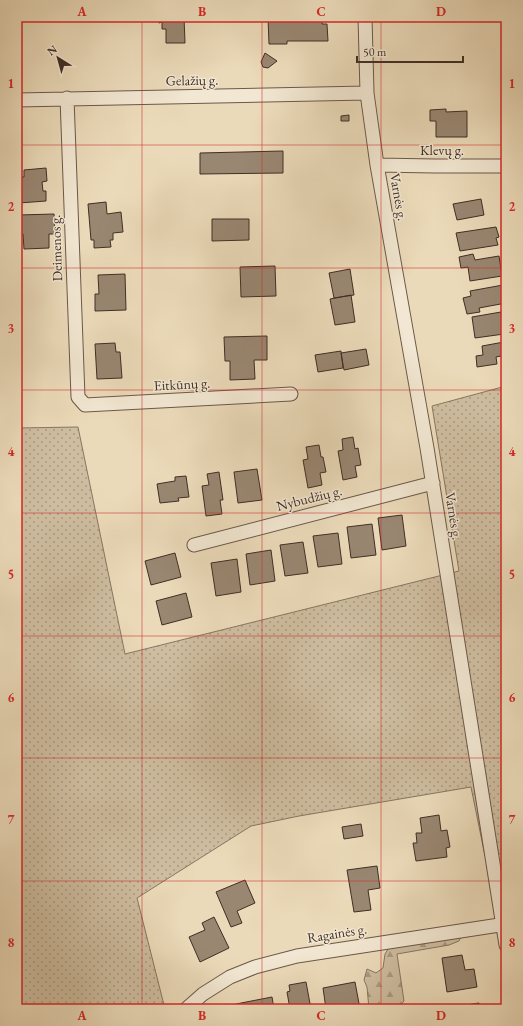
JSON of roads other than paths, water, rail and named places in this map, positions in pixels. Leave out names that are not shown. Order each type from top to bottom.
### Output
[{"type":"street","name":"Varnės g.","points":[[365,17],[367,93],[377,165],[433,483],[506,945]]},
{"type":"street","name":"Gelažių g.","points":[[17,100],[367,93]]},
{"type":"street","name":"Deimenos g.","points":[[67,98],[78,398]]},
{"type":"street","name":"Klevų g.","points":[[377,165],[506,166]]},
{"type":"street","name":"Eitkūnų g.","points":[[78,398],[85,405],[291,394]]},
{"type":"street","name":"Nybudžių g.","points":[[194,545],[433,483]]},
{"type":"street","name":"Ragainės g.","points":[[186,1009],[203,994],[230,977],[255,967],[297,956],[504,925]]}]
